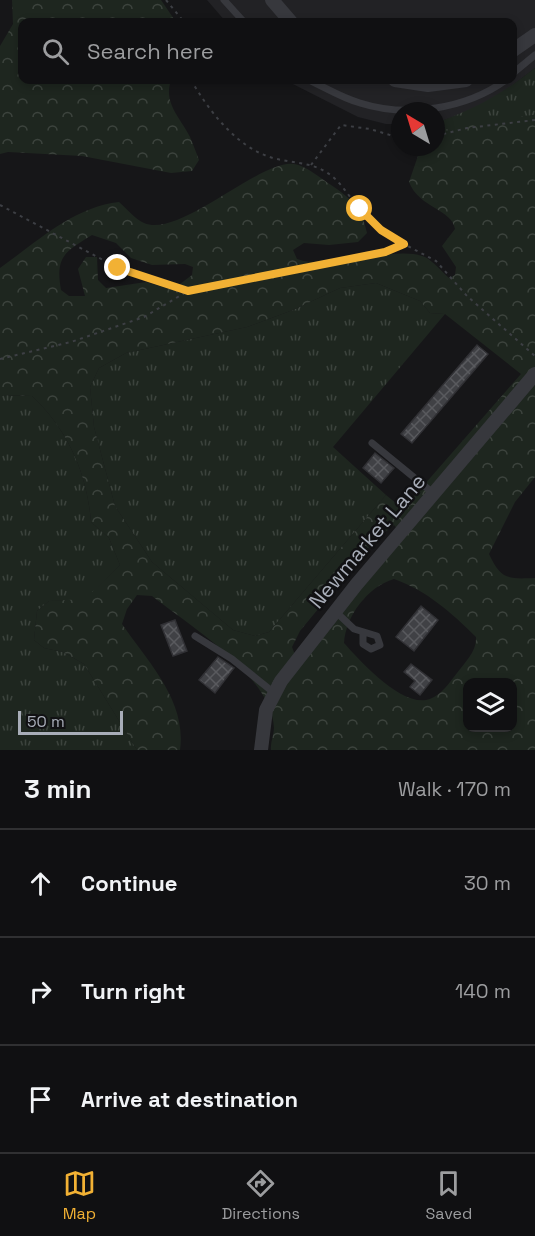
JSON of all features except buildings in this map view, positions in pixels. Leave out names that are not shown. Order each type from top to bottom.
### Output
[{"type":"street","points":[[272,0],[288,18]]},
{"type":"street","points":[[517,48],[535,35]]},
{"type":"street","name":"Newmarket Lane","points":[[261,750],[263,725],[273,692],[335,610],[535,374]]},
{"type":"lane","points":[[224,0],[240,18]]},
{"type":"lane","points":[[517,71],[535,55]]},
{"type":"lane","points":[[318,84],[358,103],[407,110],[427,109],[464,101],[498,84]]},
{"type":"lane","points":[[372,443],[433,493]]},
{"type":"lane","points":[[335,610],[354,629],[363,633]]},
{"type":"lane","points":[[195,636],[232,659],[273,692]]},
{"type":"path","points":[[166,0],[181,18]]},
{"type":"path","points":[[194,84],[213,113],[247,147],[274,158],[311,165],[326,172],[338,182],[372,222],[404,244],[436,261],[466,296],[535,356]]},
{"type":"path","points":[[445,134],[467,128],[535,120]]},
{"type":"path","points":[[311,165],[341,125],[370,129],[391,135]]},
{"type":"path","points":[[0,206],[118,268],[188,291]]},
{"type":"path","points":[[0,359],[71,342],[144,317],[188,291],[385,252],[404,244]]},
{"type":"shaded area","points":[[207,0],[535,0],[535,68],[517,82],[517,18],[223,18]]},
{"type":"shaded area","points":[[293,84],[514,84],[473,110],[445,120],[445,102],[391,102],[391,124],[358,117]]},
{"type":"green space","points":[[12,0],[161,0],[173,18],[18,18],[18,84],[170,84],[171,103],[190,137],[199,160],[192,171],[171,173],[82,156],[8,152],[0,154],[0,46],[13,24]]},
{"type":"green space","points":[[535,68],[535,115],[445,131],[445,119],[517,84],[517,82]]},
{"type":"green space","points":[[535,115],[535,477],[515,502],[489,554],[497,569],[506,576],[535,578],[535,750],[271,750],[274,728],[270,709],[245,671],[207,637],[152,596],[137,595],[127,609],[122,624],[154,668],[172,699],[181,732],[180,750],[137,750],[84,664],[63,652],[44,648],[34,640],[37,611],[49,601],[85,599],[120,565],[109,538],[91,522],[80,470],[56,423],[32,396],[0,395],[0,268],[56,227],[102,205],[119,202],[144,223],[159,225],[198,210],[261,173],[279,166],[294,164],[315,174],[352,201],[363,218],[367,233],[358,242],[329,245],[304,243],[293,250],[297,259],[329,262],[380,255],[412,254],[425,257],[449,278],[455,275],[456,267],[442,246],[455,229],[453,222],[420,198],[409,182],[418,156],[445,156],[445,130],[472,123]],"holes":[[[92,235],[116,243],[131,258],[152,265],[185,264],[193,267],[192,275],[172,290],[146,282],[106,288],[98,280],[97,257],[86,257],[78,269],[85,296],[69,296],[61,290],[61,262],[69,251]],[[376,283],[420,301],[430,313],[445,314],[521,374],[403,509],[386,495],[269,632],[255,636],[233,630],[152,562],[115,506],[94,427],[90,387],[99,368],[126,353],[247,327],[293,310],[340,288]],[[394,525],[400,532],[295,655],[292,647],[300,631],[374,541]],[[394,579],[417,589],[458,619],[476,637],[475,647],[470,656],[442,691],[430,699],[419,700],[407,697],[395,690],[360,661],[344,643],[354,613],[367,596],[384,583]]]},
{"type":"green space","points":[[376,283],[420,301],[430,313],[445,314],[333,447],[386,495],[269,632],[255,636],[233,630],[152,562],[115,506],[94,427],[90,387],[99,368],[126,353],[247,327],[293,310],[340,288]]},
{"type":"green space","points":[[0,395],[32,396],[56,423],[74,453],[85,486],[91,522],[109,538],[120,565],[85,600],[49,601],[37,611],[34,640],[44,648],[63,652],[84,664],[137,750],[0,750]]},
{"type":"route","points":[[118,268],[188,291],[385,252],[404,244],[381,230],[360,209]]}]
